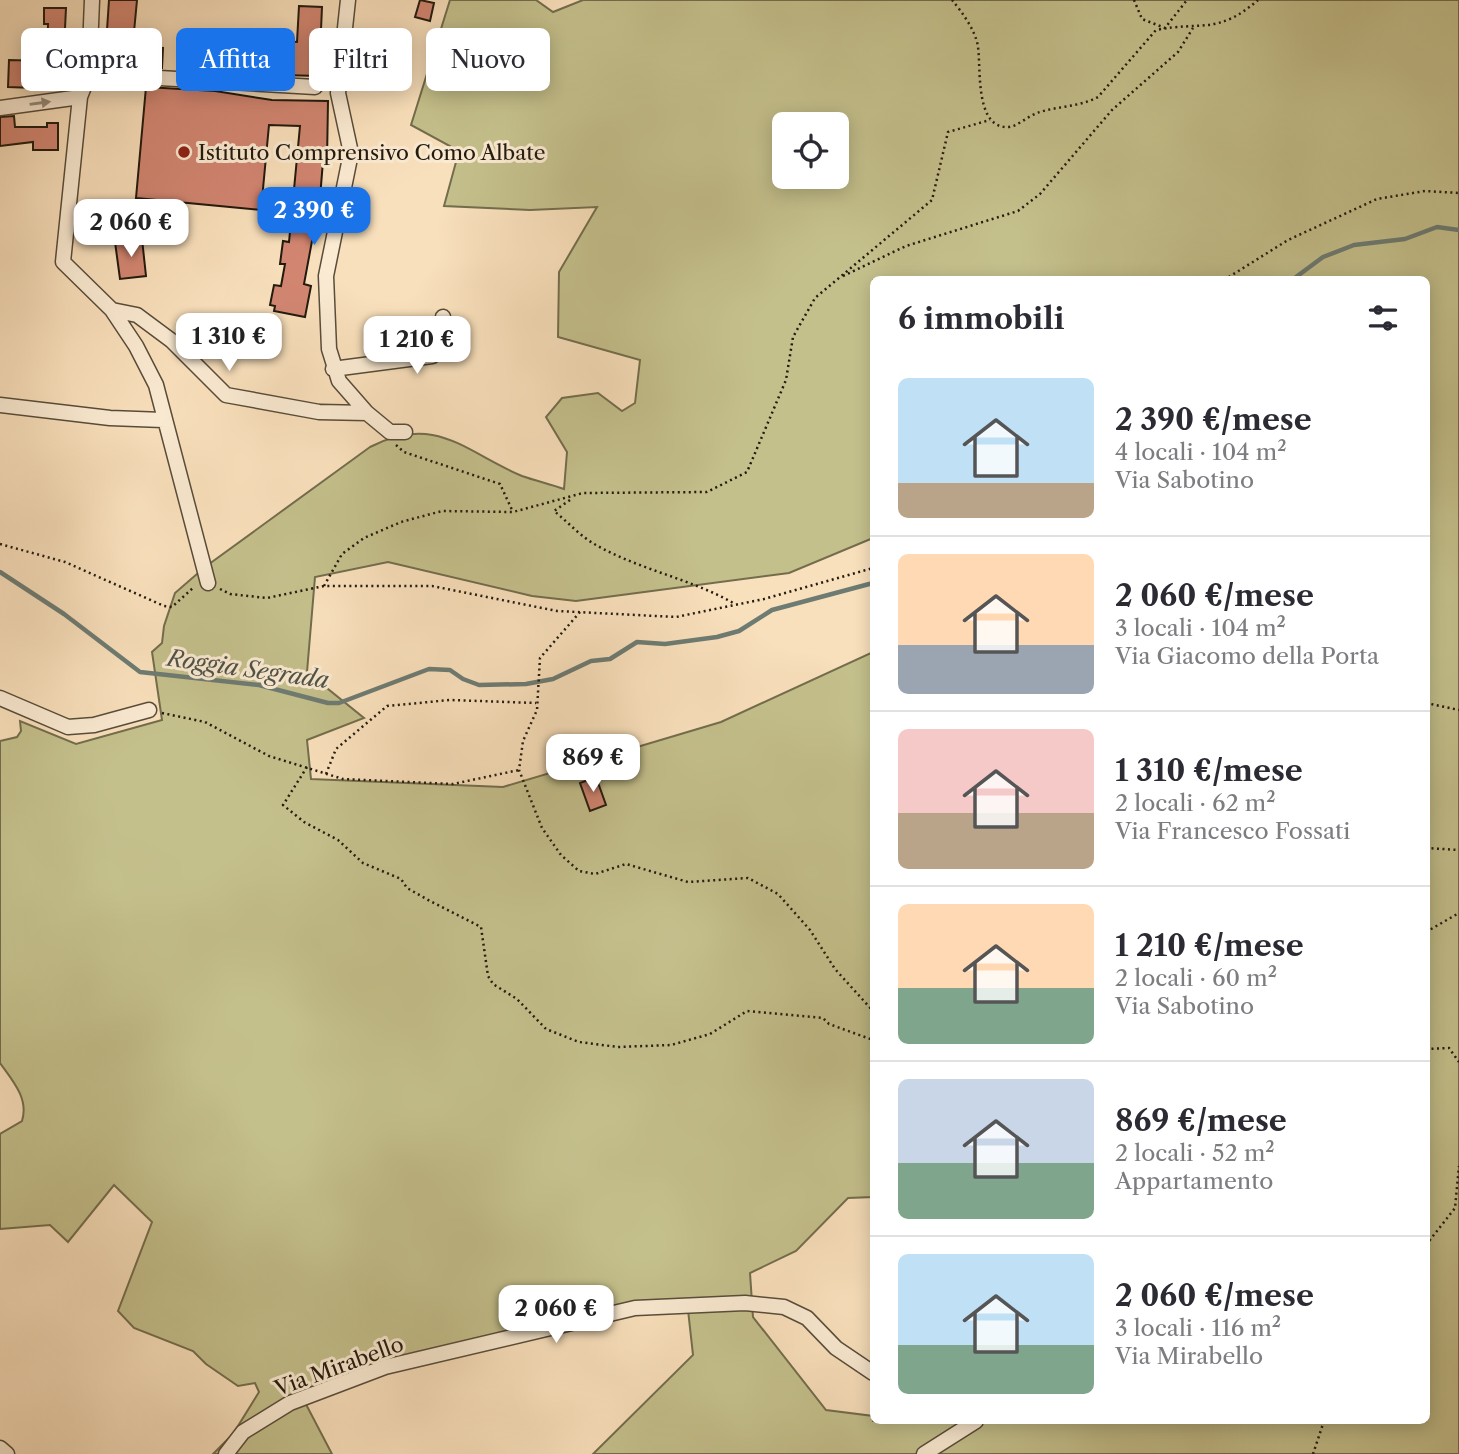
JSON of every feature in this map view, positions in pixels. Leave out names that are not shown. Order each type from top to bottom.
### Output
[{"type":"street","points":[[91,28],[92,0]]},
{"type":"street","points":[[348,0],[338,93],[351,153],[326,276],[328,349],[333,369],[367,413],[398,432]]},
{"type":"street","points":[[162,78],[309,87]]},
{"type":"street","points":[[82,91],[62,262],[112,310],[136,346],[156,385],[163,420],[208,583]]},
{"type":"street","points":[[0,108],[80,97]]},
{"type":"street","points":[[112,310],[137,315],[172,341],[226,395],[319,412],[367,413]]},
{"type":"street","points":[[333,369],[432,356],[440,342],[443,317]]},
{"type":"street","points":[[0,405],[110,418],[163,420]]},
{"type":"street","points":[[0,698],[68,727],[94,725],[149,710]]},
{"type":"street","name":"Via Mirabello","points":[[226,1454],[243,1432],[290,1403],[385,1367],[635,1308],[745,1303],[784,1307],[807,1318],[836,1348],[870,1371]]},
{"type":"street","points":[[924,1454],[971,1424]]},
{"type":"street","points":[[0,1448],[7,1454]]},
{"type":"path","points":[[951,0],[973,31],[978,46],[978,76],[990,120],[997,126],[1009,128],[1037,112],[1087,103],[1098,97],[1150,35],[1164,29],[1193,28],[1228,22],[1258,0]]},
{"type":"path","points":[[1134,0],[1142,19],[1164,29]]},
{"type":"path","points":[[1164,29],[1187,0]]},
{"type":"path","points":[[837,279],[906,246],[1018,211],[1040,194],[1112,110],[1178,52],[1193,28]]},
{"type":"path","points":[[324,586],[342,554],[364,538],[401,522],[442,511],[513,512],[583,493],[707,492],[747,472],[786,380],[793,337],[815,298],[932,200],[948,132],[990,120]]},
{"type":"path","points":[[1230,276],[1288,240],[1377,199],[1425,191],[1459,193]]},
{"type":"path","points":[[398,432],[398,449],[500,484],[513,512]]},
{"type":"path","points":[[572,498],[554,511],[594,544],[683,583],[712,591],[735,604]]},
{"type":"path","points":[[0,544],[92,573],[172,607],[189,588],[208,583],[230,594],[267,598],[324,586],[432,586],[557,611],[676,617],[764,599],[870,570]]},
{"type":"path","points":[[580,612],[540,658],[537,672],[537,710],[523,741],[519,770],[542,828],[561,855],[579,871],[595,874],[626,864],[688,882],[748,878],[778,894],[810,930],[835,969],[870,1009]]},
{"type":"path","points":[[327,774],[337,749],[387,706],[450,700],[537,703]]},
{"type":"path","points":[[1430,704],[1459,710]]},
{"type":"path","points":[[149,710],[205,722],[269,756],[343,779],[453,784],[519,770]]},
{"type":"path","points":[[307,767],[306,773],[283,805],[304,822],[338,840],[363,863],[401,879],[408,888],[481,927],[488,976],[493,984],[517,999],[546,1029],[556,1035],[579,1042],[618,1046],[671,1045],[702,1037],[747,1011],[823,1018],[829,1024],[870,1040]]},
{"type":"path","points":[[1430,848],[1459,850]]},
{"type":"path","points":[[1430,930],[1459,913]]},
{"type":"path","points":[[1430,1049],[1449,1048],[1459,1062]]},
{"type":"path","points":[[1430,1240],[1455,1208],[1459,1166]]},
{"type":"path","points":[[1455,1208],[1459,1211]]},
{"type":"path","points":[[1312,1454],[1323,1424]]},
{"type":"shaded area","points":[[450,0],[536,0],[553,12],[583,0],[1459,0],[1459,1454],[593,1454],[693,1355],[687,1301],[455,1347],[299,1391],[332,1454],[213,1454],[233,1434],[259,1392],[255,1383],[238,1386],[206,1364],[193,1351],[134,1328],[118,1311],[152,1222],[114,1185],[68,1242],[50,1225],[0,1229],[0,1134],[22,1121],[24,1113],[19,1090],[0,1063],[0,741],[17,737],[21,731],[20,721],[76,744],[162,720],[152,652],[162,643],[164,626],[175,593],[205,567],[370,447],[393,438],[414,434],[432,435],[466,447],[522,476],[564,489],[567,452],[546,417],[562,398],[598,393],[622,411],[635,403],[640,360],[558,337],[559,272],[597,207],[530,210],[444,206],[459,151],[411,125],[426,77],[426,91],[550,91],[550,28],[441,28]]},
{"type":"building","points":[[109,0],[137,0],[134,28],[107,28]]},
{"type":"building","points":[[420,0],[434,3],[430,21],[415,17]]},
{"type":"building","points":[[299,6],[322,7],[321,28],[309,28],[309,76],[295,75]]},
{"type":"building","points":[[44,8],[66,8],[65,28],[48,28],[48,24],[44,24]]},
{"type":"building","points":[[9,60],[21,60],[21,87],[8,87]]},
{"type":"building","points":[[162,88],[176,89],[176,91],[215,91],[272,100],[328,101],[327,161],[323,161],[320,198],[304,284],[311,286],[305,317],[274,311],[275,306],[270,305],[274,285],[281,286],[285,264],[280,264],[283,241],[289,242],[300,126],[269,125],[261,210],[136,198],[146,91],[162,91]]},
{"type":"building","points":[[14,116],[15,127],[47,127],[47,123],[58,123],[58,150],[33,150],[33,142],[0,146],[0,117]]},
{"type":"building","points":[[142,239],[146,276],[120,279],[115,242]]},
{"type":"building","points":[[596,777],[606,805],[590,811],[580,783]]},
{"type":"waterway","name":"Roggia Segrada","points":[[1297,276],[1323,257],[1354,245],[1405,239],[1437,227],[1459,230]]},
{"type":"waterway","name":"Roggia Segrada","points":[[0,572],[64,614],[140,672],[259,685],[328,703],[339,703],[429,669],[450,670],[479,685],[526,684],[553,679],[591,661],[610,659],[637,642],[665,644],[717,637],[739,631],[772,610],[870,584]]},
{"type":"place","name":"Istituto Comprensivo Como Albate","points":[[184,152]]}]
